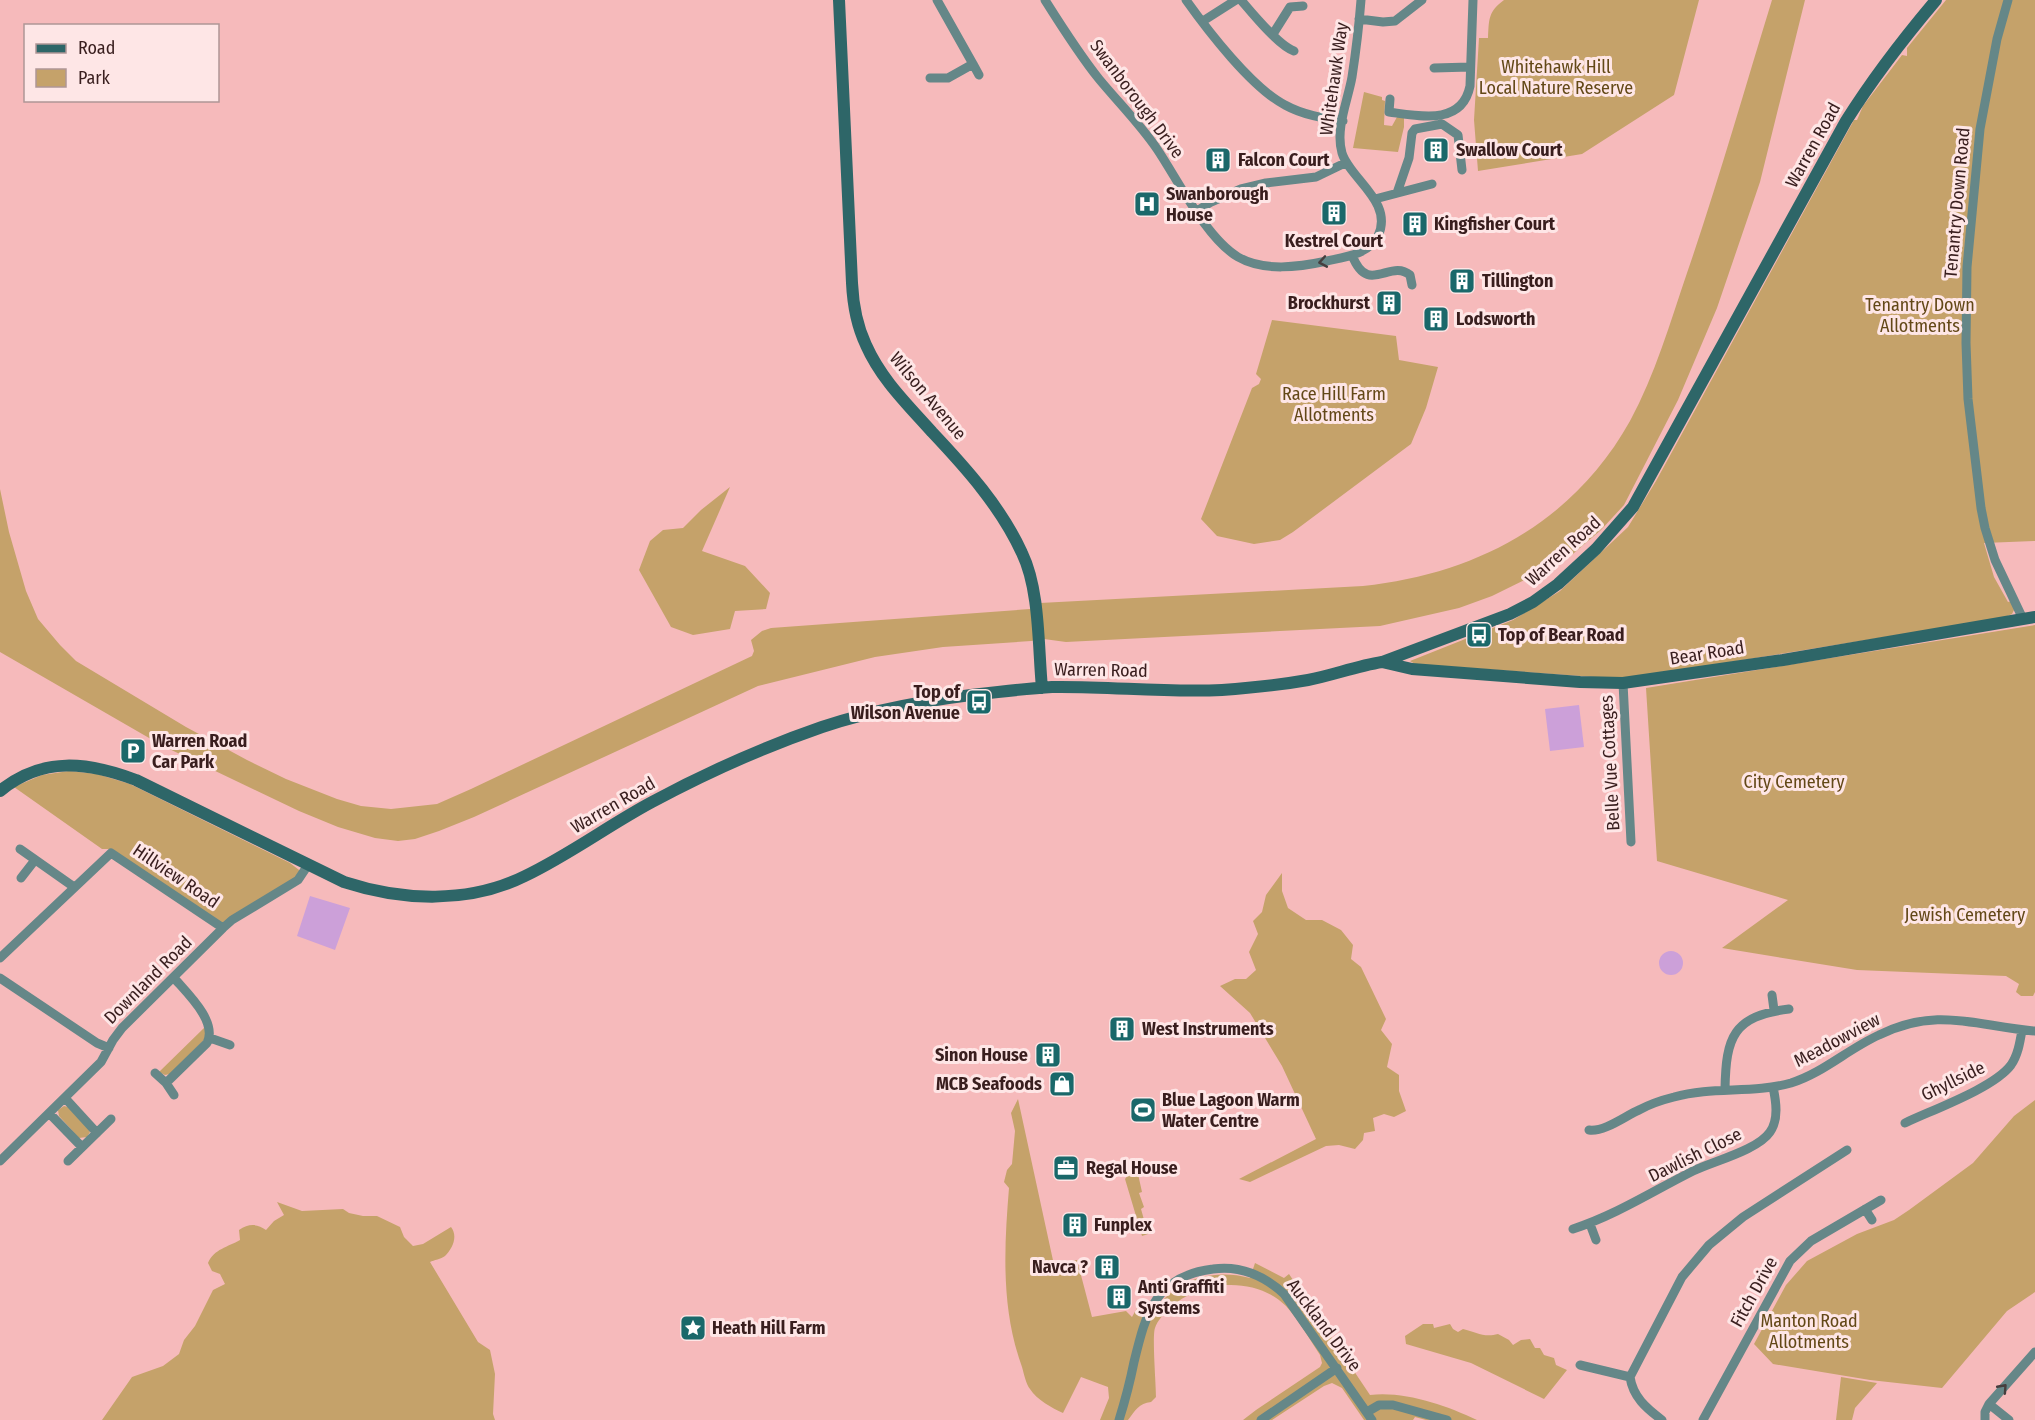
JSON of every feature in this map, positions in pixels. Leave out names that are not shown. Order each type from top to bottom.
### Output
[{"type":"street","name":"Wilson Avenue","points":[[839,0],[852,283],[861,335],[876,365],[892,388],[975,480],[1023,554],[1033,584],[1042,688]]},
{"type":"street","points":[[937,0],[979,75]]},
{"type":"street","name":"Swanborough Drive","points":[[1045,0],[1098,77],[1155,147],[1224,247],[1239,257],[1267,266],[1283,266],[1317,263],[1352,255],[1365,249],[1378,236],[1380,217],[1375,199]]},
{"type":"street","points":[[1186,0],[1245,72],[1276,100],[1304,113],[1343,121]]},
{"type":"street","points":[[1203,21],[1236,0]]},
{"type":"street","points":[[1241,0],[1287,48],[1294,51]]},
{"type":"street","name":"Whitehawk Way","points":[[1346,163],[1340,142],[1352,78],[1361,0]]},
{"type":"street","points":[[1359,19],[1395,21],[1422,0]]},
{"type":"street","points":[[1389,112],[1431,117],[1458,109],[1468,94],[1473,0]]},
{"type":"street","name":"Warren Road","points":[[0,790],[22,776],[53,766],[78,765],[105,769],[136,780],[344,882],[381,893],[427,897],[477,892],[522,878],[655,801],[738,761],[821,728],[871,712],[919,702],[1042,688],[1219,690],[1311,680],[1382,662],[1493,621],[1525,607],[1558,584],[1614,531],[1633,507],[1846,121],[1896,47],[1936,0]]},
{"type":"street","name":"Tenantry Down Road","points":[[2008,0],[1997,39],[1980,129],[1969,227],[1966,331],[1968,399],[1981,508],[1995,560],[2029,618]]},
{"type":"street","points":[[1273,34],[1289,3],[1303,6]]},
{"type":"street","points":[[930,78],[948,78],[973,64]]},
{"type":"street","points":[[1434,68],[1470,67]]},
{"type":"street","points":[[1388,123],[1390,99]]},
{"type":"street","points":[[1397,193],[1409,158],[1412,133],[1415,129],[1442,124],[1458,135],[1462,170]]},
{"type":"street","points":[[1197,211],[1241,189],[1266,183],[1316,177],[1346,163],[1375,199],[1432,184]]},
{"type":"street","points":[[1352,255],[1362,273],[1370,275],[1403,271],[1409,274],[1412,285]]},
{"type":"street","name":"Bear Road","points":[[1382,662],[1412,669],[1580,682],[1623,683],[1783,660],[2029,618]]},
{"type":"street","name":"Belle Vue Cottages","points":[[1623,683],[1630,842]]},
{"type":"street","points":[[0,958],[74,887],[20,849]]},
{"type":"street","name":"Hillview Road","points":[[74,887],[110,853],[223,928]]},
{"type":"street","points":[[21,874],[35,860]]},
{"type":"street","name":"Downland Road","points":[[0,1161],[101,1062],[122,1028],[223,928],[232,920],[298,880],[308,865]]},
{"type":"street","points":[[0,978],[109,1048]]},
{"type":"street","points":[[166,1083],[210,1038],[209,1028],[200,1009],[174,978]]},
{"type":"street","points":[[1772,995],[1774,1010]]},
{"type":"street","points":[[1725,1089],[1726,1054],[1733,1037],[1748,1021],[1774,1010],[1789,1009]]},
{"type":"street","name":"Meadowview","points":[[1589,1130],[1600,1129],[1640,1109],[1669,1098],[1704,1090],[1773,1087],[1794,1082],[1813,1074],[1879,1034],[1920,1021],[1955,1019],[2035,1031]]},
{"type":"street","name":"Ghyllside","points":[[1905,1123],[2001,1076],[2013,1061],[2022,1030]]},
{"type":"street","points":[[210,1038],[230,1045]]},
{"type":"street","points":[[155,1073],[174,1095]]},
{"type":"street","name":"Dawlish Close","points":[[1573,1229],[1590,1224],[1640,1201],[1693,1172],[1763,1139],[1771,1132],[1775,1120],[1776,1104],[1773,1087]]},
{"type":"street","points":[[64,1098],[97,1133]]},
{"type":"street","points":[[49,1113],[82,1147]]},
{"type":"street","points":[[68,1161],[111,1119]]},
{"type":"street","points":[[1662,1420],[1641,1403],[1632,1389],[1630,1377],[1682,1277],[1709,1245],[1743,1217],[1847,1150]]},
{"type":"street","name":"Fitch Drive","points":[[1703,1420],[1790,1261],[1810,1241],[1881,1200]]},
{"type":"street","points":[[1865,1209],[1872,1220]]},
{"type":"street","points":[[1590,1224],[1596,1240]]},
{"type":"street","name":"Auckland Drive","points":[[1119,1420],[1142,1326],[1148,1311],[1158,1297],[1172,1284],[1203,1270],[1221,1268],[1238,1269],[1254,1274],[1270,1282],[1290,1301],[1369,1416]]},
{"type":"street","points":[[1985,1420],[1989,1404],[2035,1352]]},
{"type":"street","points":[[1591,1356],[1585,1366],[1630,1377]]},
{"type":"street","points":[[1261,1420],[1337,1368]]},
{"type":"street","points":[[1989,1404],[2009,1420]]},
{"type":"street","points":[[1369,1416],[1379,1405],[1393,1405],[1447,1420]]},
{"type":"green space","name":"Whitehawk Hill Local Nature Reserve","points":[[1504,0],[1699,0],[1674,95],[1582,154],[1478,171],[1474,120],[1479,38],[1488,38],[1490,16]]},
{"type":"green space","points":[[1772,0],[1805,0],[1760,182],[1717,308],[1678,400],[1624,505],[1601,530],[1567,559],[1492,596],[1459,608],[1380,626],[1066,642],[1044,639],[943,647],[875,657],[758,686],[474,817],[415,839],[398,841],[375,838],[338,827],[299,811],[163,746],[0,652],[0,489],[9,532],[26,591],[38,619],[76,661],[186,727],[286,779],[361,806],[391,809],[437,804],[752,656],[754,651],[751,640],[762,631],[771,628],[1030,609],[1040,603],[1363,586],[1405,580],[1444,570],[1518,537],[1550,515],[1580,488],[1607,457],[1630,421],[1655,367],[1668,330]]},
{"type":"green space","name":"Tenantry Down Allotments","points":[[1946,0],[2035,0],[2035,541],[1984,543],[1994,577],[2008,602],[2012,601],[2014,610],[2012,614],[2003,618],[1644,676],[1610,678],[1415,664],[1410,661],[1513,620],[1560,591],[1628,527],[1656,481],[1854,120],[1857,120],[1863,106],[1902,55],[1907,56],[1907,48]]},
{"type":"green space","points":[[1364,92],[1382,97],[1385,101],[1384,125],[1392,126],[1397,117],[1404,117],[1398,152],[1353,148]]},
{"type":"green space","name":"Race Hill Farm Allotments","points":[[1272,320],[1396,336],[1399,360],[1438,367],[1426,408],[1411,444],[1293,532],[1280,540],[1254,544],[1217,536],[1201,519],[1252,388],[1259,384],[1261,379],[1256,374]]},
{"type":"green space","points":[[730,487],[702,551],[745,566],[770,593],[766,609],[735,611],[730,629],[693,635],[671,627],[639,570],[650,541],[663,530],[683,528]]},
{"type":"green space","name":"City Cemetery","points":[[2035,625],[2035,992],[2033,996],[2021,996],[2016,992],[2019,984],[2006,976],[1857,970],[1722,948],[1788,900],[1657,861],[1646,688]]},
{"type":"green space","points":[[69,771],[97,774],[130,784],[290,863],[303,873],[223,926],[108,849],[102,849],[14,787],[42,775]]},
{"type":"green space","points":[[1282,873],[1282,891],[1288,908],[1306,920],[1322,920],[1341,930],[1353,945],[1351,959],[1361,967],[1386,1019],[1381,1030],[1392,1044],[1387,1067],[1399,1075],[1399,1091],[1406,1111],[1394,1117],[1384,1114],[1373,1118],[1375,1131],[1364,1133],[1363,1140],[1355,1149],[1339,1145],[1326,1146],[1250,1182],[1239,1179],[1316,1139],[1282,1066],[1250,1013],[1220,986],[1235,979],[1246,979],[1256,970],[1249,952],[1258,934],[1253,921],[1262,912],[1266,895]]},
{"type":"green space","points":[[205,1027],[205,1039],[170,1074],[165,1075],[159,1072]]},
{"type":"green space","points":[[1018,1099],[1054,1265],[1077,1260],[1092,1317],[1126,1311],[1132,1317],[1137,1308],[1151,1316],[1170,1293],[1181,1286],[1207,1276],[1235,1275],[1250,1278],[1255,1263],[1284,1278],[1289,1274],[1370,1395],[1397,1395],[1425,1400],[1477,1420],[1426,1420],[1415,1417],[1413,1420],[1364,1420],[1342,1388],[1332,1383],[1272,1420],[1243,1420],[1320,1367],[1322,1363],[1320,1355],[1286,1306],[1259,1289],[1227,1285],[1211,1287],[1181,1299],[1159,1320],[1154,1333],[1156,1397],[1151,1402],[1140,1406],[1128,1420],[1100,1420],[1109,1398],[1108,1387],[1081,1377],[1063,1413],[1045,1403],[1033,1393],[1026,1382],[1015,1345],[1007,1301],[1005,1256],[1009,1188],[1004,1182],[1007,1170],[1012,1164],[1015,1131],[1011,1113]]},
{"type":"green space","name":"Manton Road Allotments","points":[[2035,1100],[2035,1292],[2007,1311],[1942,1388],[1870,1380],[1773,1364],[1754,1344],[1786,1285],[1807,1261],[1857,1234],[1894,1220],[1909,1210],[1973,1163],[2014,1116]]},
{"type":"green space","points":[[64,1106],[68,1107],[88,1128],[90,1132],[87,1137],[79,1138],[59,1116],[58,1110]]},
{"type":"green space","points":[[1138,1174],[1142,1192],[1139,1193],[1144,1207],[1141,1209],[1148,1234],[1142,1236],[1125,1179],[1128,1175]]},
{"type":"green space","points":[[277,1202],[302,1211],[343,1209],[363,1216],[377,1216],[400,1227],[404,1237],[413,1246],[423,1244],[451,1227],[454,1242],[450,1249],[445,1256],[430,1262],[478,1342],[490,1350],[495,1374],[493,1414],[495,1420],[102,1420],[132,1377],[163,1366],[179,1354],[184,1340],[195,1326],[213,1290],[225,1284],[220,1274],[212,1271],[208,1263],[211,1258],[218,1251],[240,1240],[239,1230],[253,1225],[266,1230],[284,1215]]},
{"type":"green space","points":[[1423,1324],[1433,1324],[1434,1328],[1450,1324],[1458,1332],[1463,1329],[1484,1335],[1498,1334],[1513,1345],[1521,1340],[1530,1339],[1535,1348],[1540,1348],[1544,1355],[1554,1358],[1556,1365],[1567,1370],[1544,1399],[1471,1363],[1406,1344],[1405,1336]]},
{"type":"green space","points":[[1841,1377],[1877,1383],[1855,1408],[1852,1420],[1836,1420]]},
{"type":"shaded area","points":[[1579,705],[1584,747],[1550,751],[1545,709]]},
{"type":"shaded area","points":[[310,896],[350,908],[335,950],[297,936]]},
{"type":"shaded area","points":[[1671,951],[1679,955],[1683,963],[1679,971],[1671,975],[1663,971],[1659,963],[1663,955]]},
{"type":"place","name":"Swallow Court","points":[[1436,150]]},
{"type":"place","name":"Falcon Court","points":[[1218,160]]},
{"type":"place","name":"Swanborough House","points":[[1147,204]]},
{"type":"place","name":"Kestrel Court","points":[[1334,213]]},
{"type":"place","name":"Kingfisher Court","points":[[1415,224]]},
{"type":"place","name":"Tillington","points":[[1462,281]]},
{"type":"place","name":"Brockhurst","points":[[1389,303]]},
{"type":"place","name":"Lodsworth","points":[[1436,319]]},
{"type":"place","name":"Top of Bear Road","points":[[1479,635]]},
{"type":"place","name":"Top of Wilson Avenue","points":[[979,702]]},
{"type":"place","name":"Warren Road Car Park","points":[[133,751]]},
{"type":"place","name":"West Instruments","points":[[1122,1029]]},
{"type":"place","name":"Sinon House","points":[[1048,1055]]},
{"type":"place","name":"MCB Seafoods","points":[[1062,1084]]},
{"type":"place","name":"Blue Lagoon Warm Water Centre","points":[[1143,1110]]},
{"type":"place","name":"Regal House","points":[[1066,1168]]},
{"type":"place","name":"Funplex","points":[[1075,1225]]},
{"type":"place","name":"Navca ?","points":[[1107,1267]]},
{"type":"place","name":"Anti Graffiti Systems","points":[[1119,1297]]},
{"type":"place","name":"Heath Hill Farm","points":[[693,1328]]},
{"type":"park label","name":"Jewish Cemetery","points":[[1965,915]]}]
